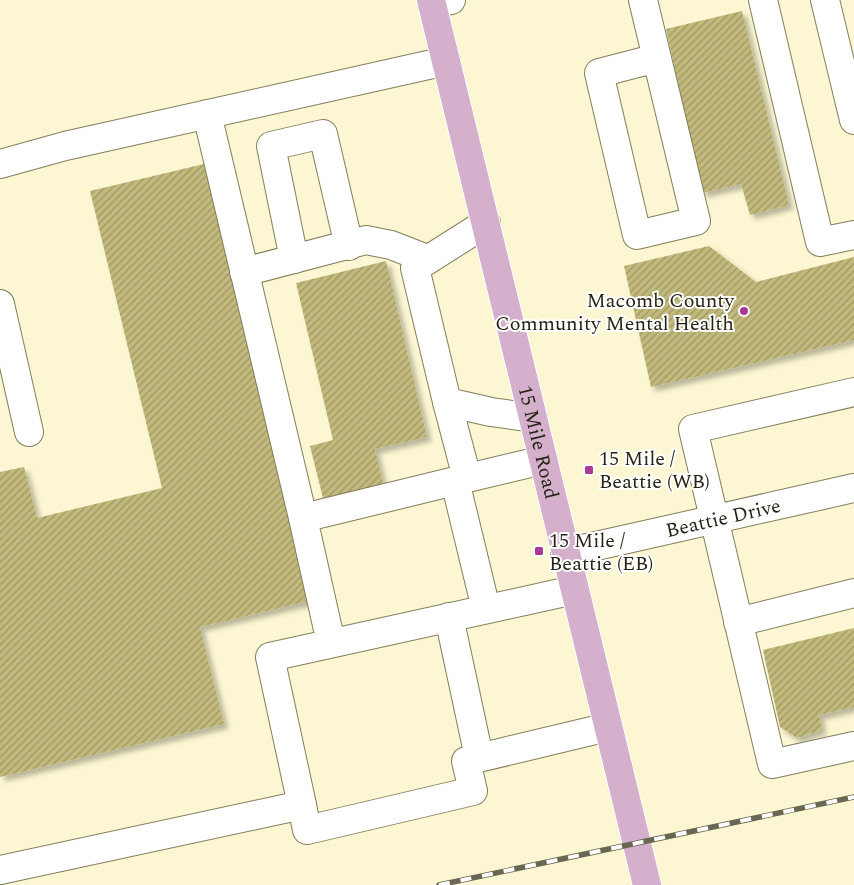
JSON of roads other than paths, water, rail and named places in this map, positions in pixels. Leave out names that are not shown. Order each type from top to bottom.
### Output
[{"type":"main road","name":"15 Mile Road","points":[[438,1],[446,61],[647,885]]},
{"type":"street","points":[[643,0],[657,58],[696,221],[637,234],[599,73],[657,58]]},
{"type":"street","points":[[763,0],[820,242],[854,235]]},
{"type":"street","points":[[825,0],[854,120]]},
{"type":"street","points":[[0,164],[65,146],[446,61]]},
{"type":"street","points":[[206,114],[331,643]]},
{"type":"street","points":[[294,259],[271,146],[323,134],[349,246]]},
{"type":"street","points":[[486,222],[415,268],[448,402],[486,609]]},
{"type":"street","points":[[244,272],[366,240],[391,245],[427,259]]},
{"type":"street","points":[[0,304],[29,432]]},
{"type":"street","points":[[854,392],[693,429],[772,764],[854,746]]},
{"type":"street","points":[[448,402],[491,412],[533,418]]},
{"type":"street","points":[[303,518],[543,460]]},
{"type":"street","name":"Beattie Drive","points":[[565,553],[854,488]]},
{"type":"street","points":[[574,590],[270,657],[306,830],[473,791],[466,760],[608,727]]},
{"type":"street","points":[[738,622],[854,593]]},
{"type":"street","points":[[448,618],[479,757]]},
{"type":"street","points":[[0,870],[302,805]]},
{"type":"railway","points":[[439,885],[854,797]]},
{"type":"place","name":"Macomb County Community Mental Health","points":[[744,311]]},
{"type":"place","name":"15 Mile / Beattie (WB)","points":[[589,470]]},
{"type":"place","name":"15 Mile / Beattie (EB)","points":[[539,551]]}]
